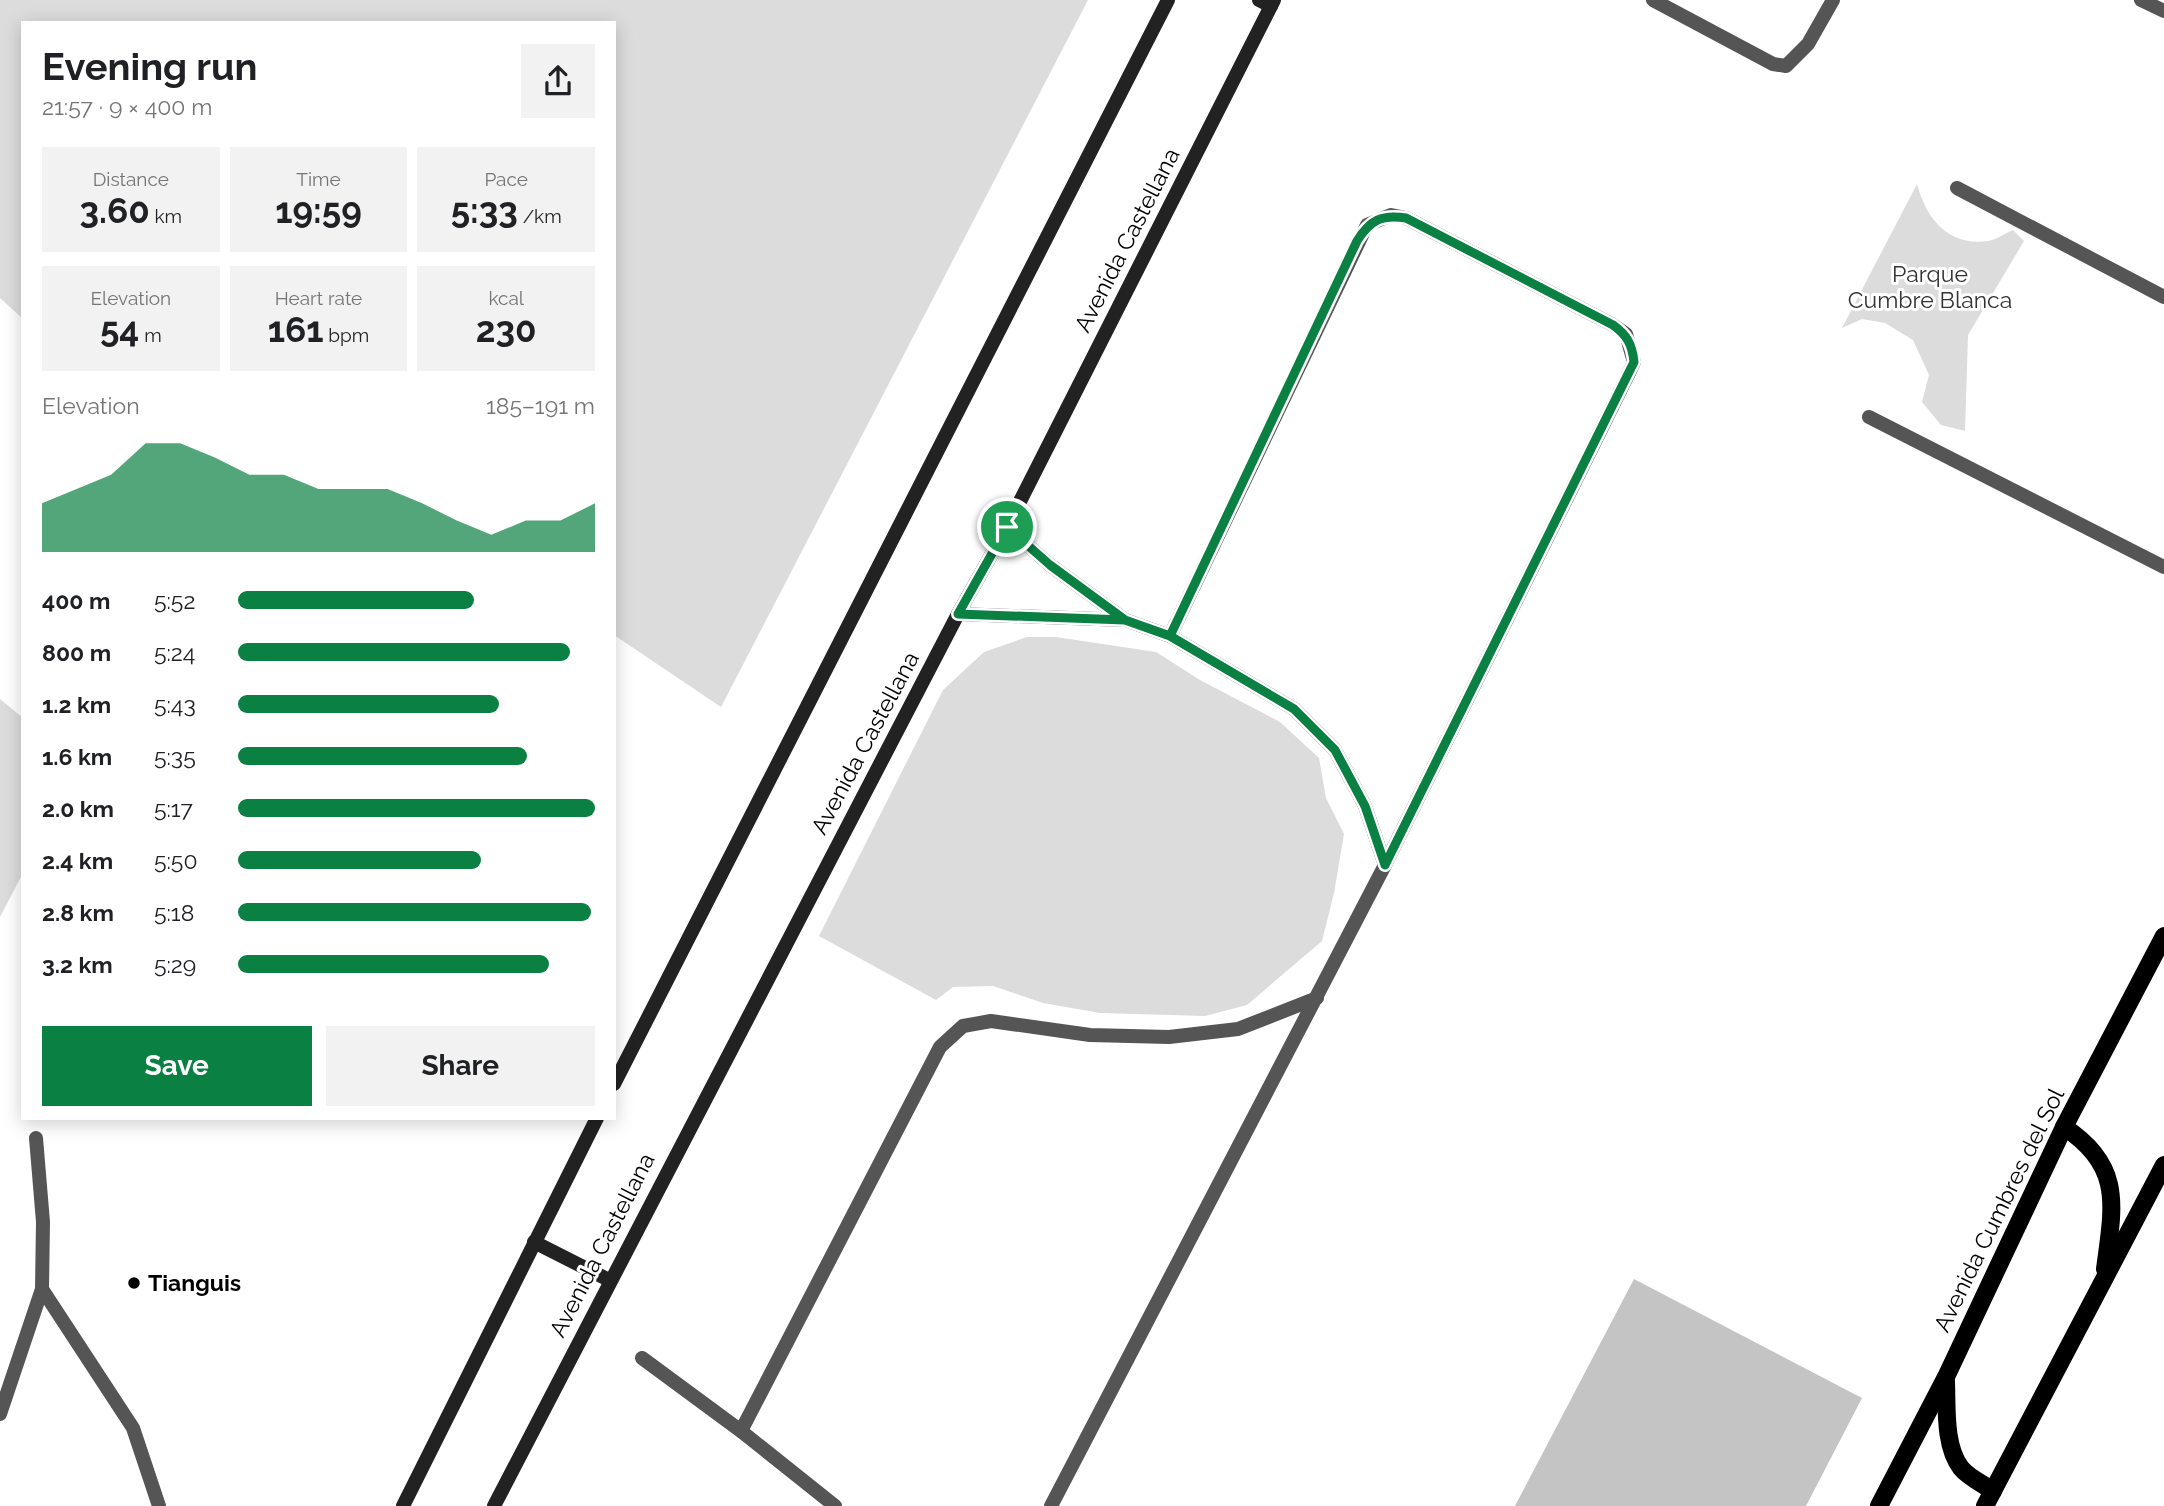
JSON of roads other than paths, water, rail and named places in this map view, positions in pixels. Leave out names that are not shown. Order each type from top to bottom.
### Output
[{"type":"main road","name":"Avenida Cumbres del Sol","points":[[1879,1506],[1946,1377],[2064,1127],[2164,936]]},
{"type":"main road","points":[[2064,1127],[2085,1141],[2101,1160],[2110,1177],[2112,1211],[2104,1280]]},
{"type":"main road","points":[[1946,1377],[1947,1415],[1952,1448],[1961,1469],[1989,1499],[2104,1280],[2160,1184],[2164,1165]]},
{"type":"street","points":[[616,1080],[1168,0]]},
{"type":"street","points":[[1653,0],[1773,64],[1786,66],[1808,44],[1833,0]]},
{"type":"street","points":[[2141,0],[2164,11]]},
{"type":"street","name":"Avenida Castellana","points":[[494,1506],[609,1280],[958,614],[1007,527],[1268,2]]},
{"type":"street","points":[[1957,188],[2164,297]]},
{"type":"street","points":[[1051,1506],[1385,865],[1634,362],[1626,334],[1406,218],[1391,215],[1367,225],[1170,636]]},
{"type":"street","points":[[1869,417],[2164,567]]},
{"type":"street","points":[[1007,527],[1050,565],[1125,620],[1170,636],[1294,709],[1335,750],[1365,806],[1385,865]]},
{"type":"street","points":[[958,614],[1125,620]]},
{"type":"street","points":[[741,1431],[940,1047],[963,1026],[991,1021],[1090,1035],[1169,1037],[1238,1029],[1317,998]]},
{"type":"street","points":[[403,1506],[596,1120]]},
{"type":"street","points":[[0,1414],[43,1289],[43,1222],[36,1138]]},
{"type":"street","points":[[534,1242],[609,1280]]},
{"type":"street","points":[[43,1289],[133,1428],[159,1506]]},
{"type":"street","points":[[642,1359],[741,1431],[835,1506]]},
{"type":"place","name":"Tianguis","points":[[134,1283]]},
{"type":"park label","name":"Parque Cumbre Blanca","points":[[1930,287]]}]
